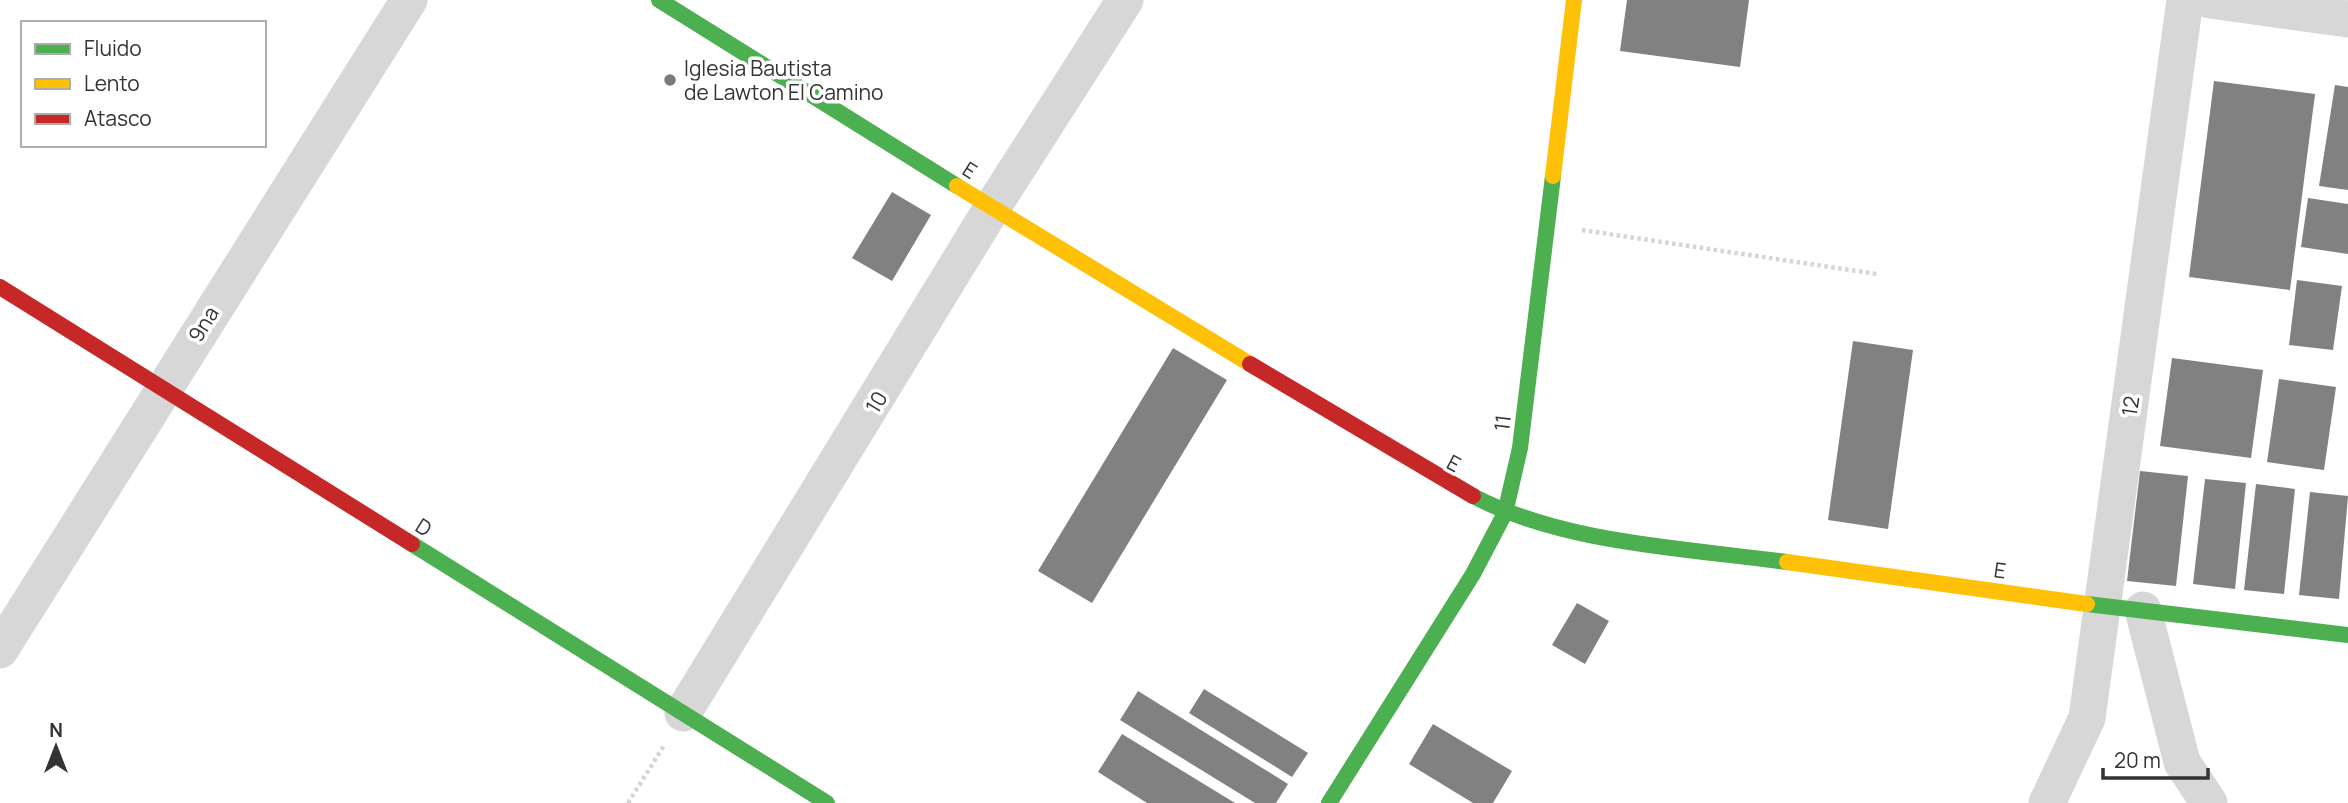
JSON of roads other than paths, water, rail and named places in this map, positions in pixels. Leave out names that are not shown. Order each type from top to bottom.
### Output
[{"type":"street","name":"9na","points":[[0,650],[409,0]]},
{"type":"street","name":"E","points":[[659,0],[992,208],[1438,478],[1505,513],[1557,530],[2103,606],[2348,635]]},
{"type":"street","name":"10","points":[[683,713],[992,208],[1125,0]]},
{"type":"street","name":"11","points":[[1329,803],[1473,574],[1505,513],[1520,448],[1574,0]]},
{"type":"street","name":"12","points":[[2047,803],[2087,718],[2185,0]]},
{"type":"street","points":[[2210,0],[2348,19]]},
{"type":"street","name":"D","points":[[0,287],[827,803]]},
{"type":"street","points":[[2143,610],[2182,762],[2209,803]]},
{"type":"place","name":"Iglesia Bautista de Lawton El Camino","points":[[670,80]]}]
